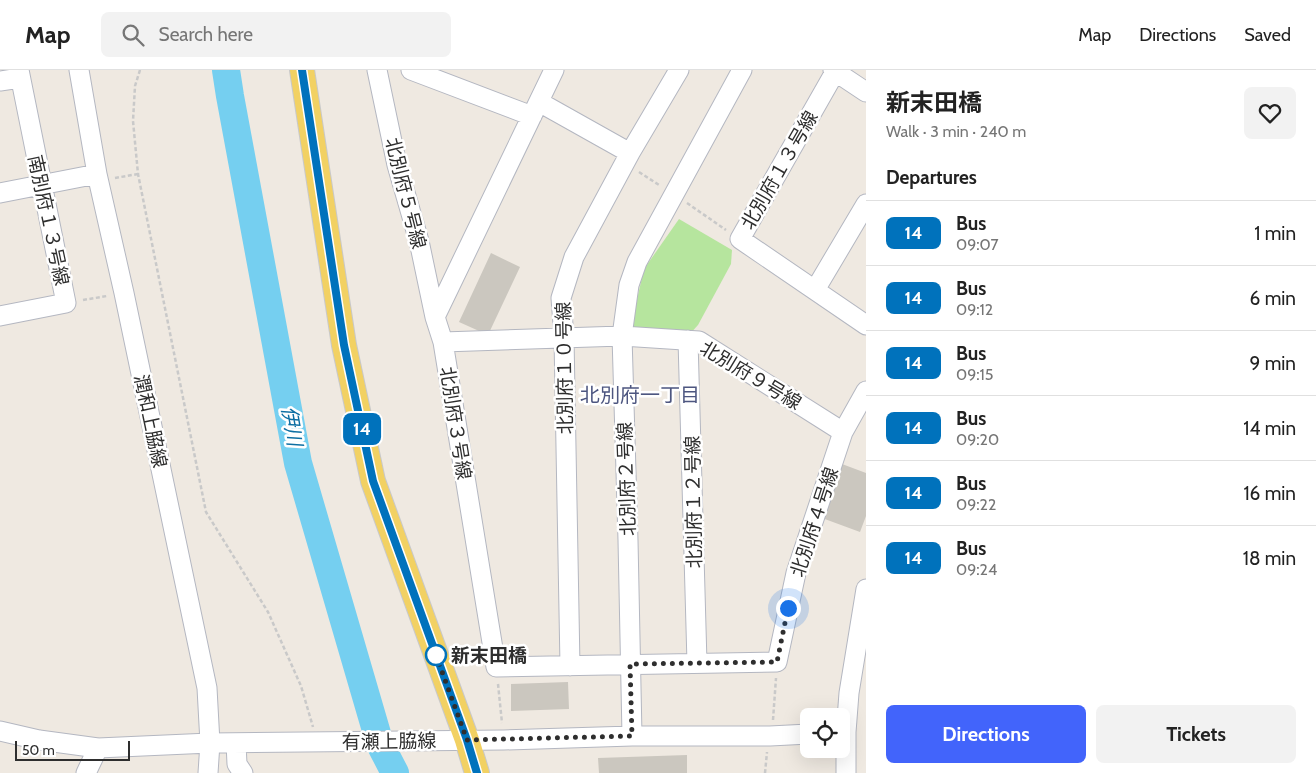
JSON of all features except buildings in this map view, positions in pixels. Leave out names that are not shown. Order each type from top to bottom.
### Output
[{"type":"main road","points":[[302,70],[344,345],[373,481],[467,740],[477,773]]},
{"type":"street","name":"潤和上脇線","points":[[79,70],[98,177],[207,688],[210,743],[208,773]]},
{"type":"street","name":"北別府５号線","points":[[377,70],[397,165],[419,241],[435,317]]},
{"type":"street","points":[[411,70],[536,109],[627,158]]},
{"type":"street","points":[[435,317],[554,70]]},
{"type":"street","name":"北別府１０号線","points":[[570,666],[564,338],[561,298],[574,256],[627,158],[679,70]]},
{"type":"street","name":"北別府２号線","points":[[632,736],[629,550],[622,336],[629,285],[636,262],[742,70]]},
{"type":"street","points":[[834,71],[866,92]]},
{"type":"street","name":"北別府１３号線","points":[[834,71],[740,239],[866,325]]},
{"type":"street","points":[[0,81],[20,74]]},
{"type":"street","name":"南別府１３号線","points":[[0,316],[66,303],[20,74]]},
{"type":"street","points":[[0,193],[41,184],[98,177]]},
{"type":"street","points":[[815,290],[866,204]]},
{"type":"street","name":"北別府３号線","points":[[435,317],[443,342],[496,668]]},
{"type":"street","name":"北別府９号線","points":[[443,342],[622,336],[699,341],[843,432]]},
{"type":"street","name":"北別府１２号線","points":[[688,340],[697,663]]},
{"type":"street","name":"北別府４号線","points":[[777,662],[796,573],[843,432],[866,391]]},
{"type":"street","points":[[847,708],[866,592]]},
{"type":"street","points":[[496,668],[777,662]]},
{"type":"street","name":"有瀬上脇線","points":[[0,731],[39,740],[98,748],[210,743],[800,734]]},
{"type":"street","points":[[236,743],[237,764],[243,773]]},
{"type":"street","points":[[86,773],[98,748]]},
{"type":"street","points":[[845,758],[846,773]]},
{"type":"path","points":[[140,70],[135,86],[133,121],[138,174],[206,512],[268,612],[301,686],[319,742]]},
{"type":"path","points":[[627,158],[673,194],[740,239]]},
{"type":"path","points":[[98,177],[138,174]]},
{"type":"path","points":[[66,303],[124,293]]},
{"type":"path","points":[[770,736],[773,724],[777,662]]},
{"type":"path","points":[[496,668],[504,740]]},
{"type":"green space","points":[[679,219],[732,250],[731,264],[698,325],[688,336],[634,332],[631,325],[644,269]]},
{"type":"waterway","name":"伊川","points":[[226,70],[298,463],[380,744],[395,773]]},
{"type":"bus line","name":"14","points":[[302,70],[344,345],[373,481],[467,740],[477,773]]},
{"type":"place","name":"新末田橋","points":[[436,655]]},
{"type":"district","name":"北別府一丁目","points":[[640,395]]},
{"type":"route","points":[[436,655],[433,647],[467,740],[632,736],[630,664],[777,662],[788,608]]}]
